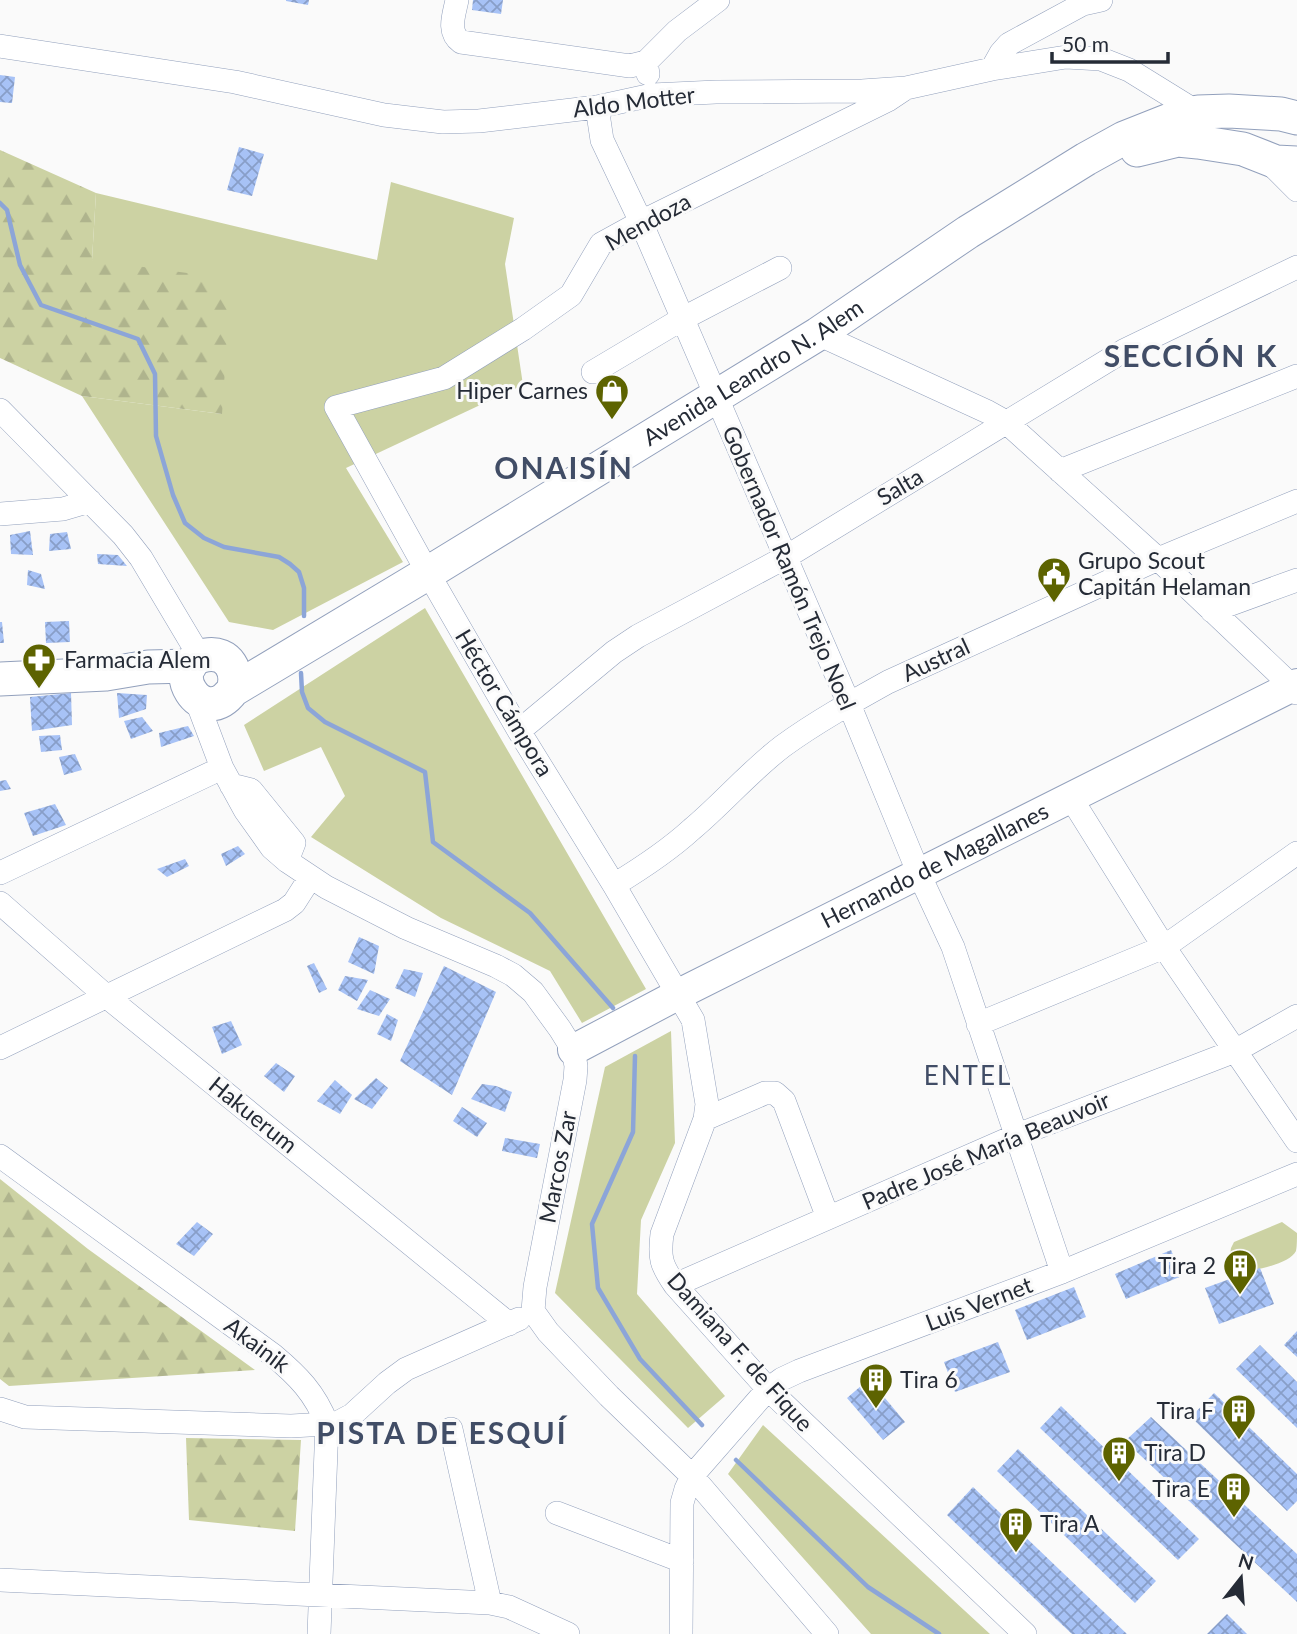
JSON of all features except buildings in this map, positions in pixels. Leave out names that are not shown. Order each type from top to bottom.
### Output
[{"type":"highway","name":"Avenida Leandro N. Alem","points":[[209,680],[309,643],[428,573],[818,334],[968,232],[1124,138],[1177,117],[1198,112],[1229,111],[1282,116]]},
{"type":"highway","name":"Avenida Leandro N. Alem","points":[[1266,155],[1248,137],[1250,129],[1260,116],[1282,116]]},
{"type":"highway","name":"Avenida Leandro N. Alem","points":[[1016,203],[1133,151],[1178,140],[1266,155]]},
{"type":"highway","points":[[0,679],[106,674],[155,680],[209,680]]},
{"type":"main road","name":"Hernando de Magallanes","points":[[573,1050],[919,874],[1295,688]]},
{"type":"street","points":[[457,0],[452,32],[461,42],[630,66],[646,62],[677,31],[718,0]]},
{"type":"street","points":[[992,69],[1009,44],[1083,5],[1101,0]]},
{"type":"street","name":"Aldo Motter","points":[[0,46],[235,82],[384,115],[443,121],[479,121],[597,107],[652,95],[905,88],[992,69],[1066,57],[1101,59],[1129,70],[1266,155],[1297,190]]},
{"type":"street","points":[[646,62],[652,95]]},
{"type":"street","name":"Mendoza","points":[[336,407],[444,378],[523,329],[571,295],[601,244],[888,100],[905,88]]},
{"type":"street","name":"Gobernador Ramón Trejo Noel","points":[[597,107],[602,140],[641,222],[786,556],[919,874],[953,947],[1062,1272]]},
{"type":"street","name":"Salta","points":[[519,731],[614,652],[638,636],[786,556],[1125,350],[1297,267]]},
{"type":"street","points":[[593,372],[682,319],[780,268]]},
{"type":"street","points":[[818,334],[1006,422],[1295,688]]},
{"type":"street","points":[[1060,471],[1297,376]]},
{"type":"street","name":"Héctor Cámpora","points":[[336,407],[519,731],[679,995]]},
{"type":"street","points":[[0,410],[123,535],[141,558],[209,680],[221,712],[218,732],[226,776],[258,831],[272,848],[310,878],[406,928],[513,975],[533,992],[573,1050]]},
{"type":"street","points":[[0,514],[63,509],[90,501]]},
{"type":"street","name":"Austral","points":[[614,885],[652,862],[693,829],[782,747],[888,682],[1157,559],[1297,501]]},
{"type":"street","points":[[1212,611],[1297,580]]},
{"type":"street","points":[[0,873],[226,776]]},
{"type":"street","points":[[1071,798],[1164,947],[1297,1141]]},
{"type":"street","points":[[978,1024],[1164,947],[1297,853]]},
{"type":"street","points":[[0,1048],[285,910],[294,903],[310,878]]},
{"type":"street","name":"Hakuerum","points":[[0,903],[106,996],[509,1324]]},
{"type":"street","name":"Damiana F. de Fique","points":[[679,995],[693,1020],[707,1104],[705,1119],[662,1234],[661,1261],[675,1285],[768,1389],[1025,1634]]},
{"type":"street","name":"Padre José María Beauvoir","points":[[675,1285],[1016,1136],[1235,1051],[1297,1016]]},
{"type":"street","name":"Marcos Zar","points":[[533,1311],[535,1287],[575,1080],[573,1050]]},
{"type":"street","points":[[705,1119],[765,1093],[775,1093],[784,1101],[828,1218]]},
{"type":"street","name":"Akainik","points":[[0,1156],[272,1355],[310,1390],[327,1424],[319,1634]]},
{"type":"street","name":"Luis Vernet","points":[[692,1476],[768,1389],[782,1379],[1062,1272],[1297,1174]]},
{"type":"street","points":[[0,1409],[25,1417],[291,1426],[339,1422],[352,1415],[406,1369],[533,1311],[548,1332],[583,1369],[692,1476],[827,1634]]},
{"type":"street","points":[[451,1429],[491,1603]]},
{"type":"street","points":[[681,1634],[682,1503],[692,1476]]},
{"type":"street","points":[[557,1513],[682,1561]]},
{"type":"street","points":[[0,1580],[491,1603],[509,1607],[568,1634]]},
{"type":"green space","points":[[0,150],[96,193],[92,260],[231,279],[222,414],[82,396],[0,358]]},
{"type":"green space","points":[[391,182],[514,218],[505,264],[523,385],[346,468],[403,562],[273,630],[229,622],[82,396],[222,414],[92,260],[96,193],[377,260]]},
{"type":"green space","points":[[425,608],[646,989],[582,1023],[550,971],[441,918],[311,837],[345,796],[321,747],[264,771],[244,725]]},
{"type":"green space","points":[[671,1031],[675,1143],[641,1220],[637,1294],[725,1396],[688,1428],[555,1293],[605,1067]]},
{"type":"green space","points":[[0,1179],[88,1249],[255,1370],[9,1386],[0,1379]]},
{"type":"green space","points":[[1282,1222],[1297,1233],[1296,1251],[1292,1256],[1270,1266],[1237,1272],[1229,1261],[1234,1242]]},
{"type":"green space","points":[[763,1425],[990,1634],[871,1634],[728,1474]]},
{"type":"green space","points":[[186,1438],[301,1440],[295,1531],[189,1520]]},
{"type":"waterway","points":[[0,203],[7,210],[20,265],[41,305],[138,339],[155,374],[156,436],[173,495],[185,523],[204,538],[224,547],[279,557],[290,564],[299,572],[304,588],[304,616]]},
{"type":"waterway","points":[[301,673],[302,692],[308,708],[325,722],[425,772],[433,842],[530,913],[613,1008]]},
{"type":"waterway","points":[[635,1056],[633,1132],[592,1224],[598,1288],[640,1359],[702,1425]]},
{"type":"waterway","points":[[736,1460],[868,1587],[939,1634]]},
{"type":"place","name":"Hiper Carnes","points":[[612,421]]},
{"type":"place","name":"Grupo Scout Capitán Helaman","points":[[1054,604]]},
{"type":"place","name":"Farmacia Alem","points":[[39,690]]},
{"type":"place","name":"Tira 2","points":[[1240,1296]]},
{"type":"place","name":"Tira 6","points":[[876,1410]]},
{"type":"place","name":"Tira F","points":[[1239,1441]]},
{"type":"place","name":"Tira D","points":[[1119,1483]]},
{"type":"place","name":"Tira E","points":[[1234,1519]]},
{"type":"place","name":"Tira A","points":[[1016,1554]]},
{"type":"district","name":"SECCIÓN K","points":[[1191,357]]},
{"type":"district","name":"ONAISÍN","points":[[564,469]]},
{"type":"district","name":"ENTEL","points":[[968,1076]]},
{"type":"district","name":"PISTA DE ESQUÍ","points":[[442,1434]]}]
